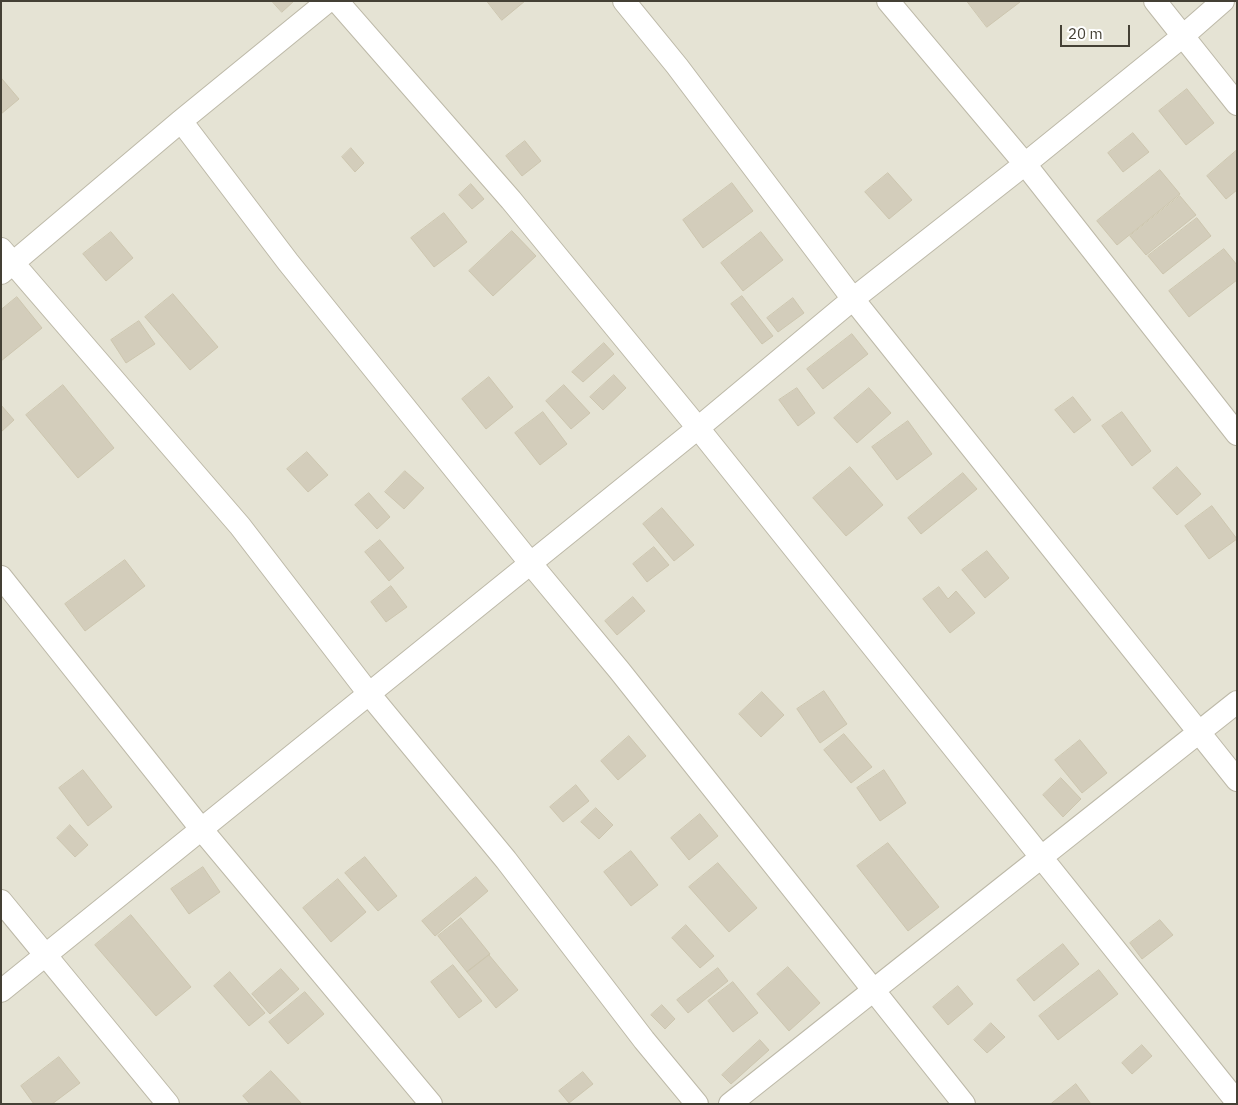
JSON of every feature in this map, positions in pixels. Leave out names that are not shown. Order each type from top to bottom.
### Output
[{"type":"street","points":[[328,1],[5,262],[240,526],[370,695],[506,860],[644,1040],[697,1104]]},
{"type":"street","points":[[338,1],[511,200],[698,428],[1237,1102]]},
{"type":"street","points":[[624,1],[677,66],[853,299],[1237,780]]},
{"type":"street","points":[[888,1],[1025,164],[1237,434]]},
{"type":"street","points":[[1155,1],[1237,104]]},
{"type":"street","points":[[1,991],[370,695],[853,299],[1025,164],[1183,36],[1223,1]]},
{"type":"street","points":[[181,121],[288,262],[531,564],[625,677],[964,1104]]},
{"type":"street","points":[[1,577],[202,830],[431,1104]]},
{"type":"street","points":[[730,1104],[1237,702]]},
{"type":"street","points":[[1,901],[168,1104]]},
{"type":"shaded area","points":[[1,1],[1237,1],[1237,1104],[1,1104]]},
{"type":"building","points":[[272,1],[294,1],[282,12]]},
{"type":"building","points":[[487,1],[525,1],[502,20]]},
{"type":"building","points":[[967,1],[1019,1],[1020,2],[987,27]]},
{"type":"building","points":[[1,80],[19,99],[1,114]]},
{"type":"building","points":[[1187,89],[1214,123],[1186,145],[1159,111]]},
{"type":"building","points":[[1133,133],[1149,152],[1123,172],[1108,153]]},
{"type":"building","points":[[525,141],[541,161],[522,176],[506,156]]},
{"type":"building","points":[[351,148],[364,163],[355,172],[342,157]]},
{"type":"building","points":[[1237,150],[1237,190],[1226,199],[1207,176]]},
{"type":"building","points":[[1160,170],[1180,194],[1117,245],[1097,221]]},
{"type":"building","points":[[888,173],[912,200],[889,219],[865,192]]},
{"type":"building","points":[[732,183],[753,211],[703,248],[683,220]]},
{"type":"building","points":[[471,184],[484,199],[472,209],[459,195]]},
{"type":"building","points":[[1180,196],[1196,215],[1146,255],[1130,236]]},
{"type":"building","points":[[444,213],[467,242],[434,267],[411,238]]},
{"type":"building","points":[[1197,218],[1211,236],[1163,274],[1148,256]]},
{"type":"building","points":[[512,231],[536,256],[493,296],[469,271]]},
{"type":"building","points":[[111,232],[133,258],[106,281],[83,254]]},
{"type":"building","points":[[761,232],[783,260],[743,291],[721,263]]},
{"type":"building","points":[[1224,249],[1237,265],[1237,280],[1189,317],[1169,291]]},
{"type":"building","points":[[173,294],[218,347],[190,370],[145,317]]},
{"type":"building","points":[[742,296],[773,336],[762,344],[731,304]]},
{"type":"building","points":[[17,297],[42,328],[1,361],[1,310]]},
{"type":"building","points":[[793,298],[804,313],[778,332],[767,318]]},
{"type":"building","points":[[139,321],[155,344],[126,363],[111,340]]},
{"type":"building","points":[[852,334],[868,354],[823,389],[807,369]]},
{"type":"building","points":[[604,343],[614,354],[583,382],[572,372]]},
{"type":"building","points":[[614,375],[626,388],[603,410],[590,397]]},
{"type":"building","points":[[489,377],[513,407],[486,429],[462,399]]},
{"type":"building","points":[[63,385],[114,448],[78,478],[26,415]]},
{"type":"building","points":[[564,385],[590,413],[571,429],[546,401]]},
{"type":"building","points":[[797,388],[815,413],[798,426],[779,400]]},
{"type":"building","points":[[869,388],[891,413],[857,443],[834,418]]},
{"type":"building","points":[[1073,397],[1091,420],[1074,433],[1055,410]]},
{"type":"building","points":[[1,405],[14,420],[1,432]]},
{"type":"building","points":[[543,412],[567,444],[540,465],[515,433]]},
{"type":"building","points":[[1122,412],[1151,451],[1132,466],[1102,426]]},
{"type":"building","points":[[908,421],[932,454],[897,480],[872,447]]},
{"type":"building","points":[[307,452],[328,475],[308,492],[287,469]]},
{"type":"building","points":[[850,467],[883,505],[846,536],[813,498]]},
{"type":"building","points":[[1177,467],[1201,494],[1177,515],[1153,488]]},
{"type":"building","points":[[405,471],[424,488],[404,509],[385,492]]},
{"type":"building","points":[[963,473],[977,489],[921,534],[908,518]]},
{"type":"building","points":[[369,493],[390,517],[377,529],[355,505]]},
{"type":"building","points":[[1212,506],[1237,539],[1209,559],[1185,526]]},
{"type":"building","points":[[662,508],[694,545],[674,561],[643,524]]},
{"type":"building","points":[[380,540],[404,568],[389,581],[365,552]]},
{"type":"building","points":[[654,547],[669,565],[647,582],[633,564]]},
{"type":"building","points":[[987,551],[1009,578],[985,598],[962,570]]},
{"type":"building","points":[[125,560],[145,586],[85,631],[65,604]]},
{"type":"building","points":[[391,586],[407,607],[386,622],[371,602]]},
{"type":"building","points":[[939,587],[948,599],[956,591],[975,613],[950,633],[923,599]]},
{"type":"building","points":[[633,597],[645,611],[617,635],[605,621]]},
{"type":"building","points":[[824,691],[847,724],[820,743],[797,709]]},
{"type":"building","points":[[762,692],[784,715],[761,737],[739,714]]},
{"type":"building","points":[[844,734],[872,767],[851,783],[824,750]]},
{"type":"building","points":[[629,736],[646,756],[618,780],[601,761]]},
{"type":"building","points":[[1080,740],[1107,773],[1082,793],[1055,760]]},
{"type":"building","points":[[83,770],[112,807],[88,826],[59,788]]},
{"type":"building","points":[[884,770],[906,803],[880,821],[857,788]]},
{"type":"building","points":[[1061,778],[1081,799],[1063,817],[1043,795]]},
{"type":"building","points":[[576,785],[589,801],[563,822],[550,807]]},
{"type":"building","points":[[596,808],[613,825],[599,839],[581,822]]},
{"type":"building","points":[[700,814],[718,836],[689,860],[671,838]]},
{"type":"building","points":[[70,825],[88,845],[75,857],[57,838]]},
{"type":"building","points":[[888,843],[939,907],[908,931],[857,866]]},
{"type":"building","points":[[631,851],[658,885],[631,906],[604,872]]},
{"type":"building","points":[[365,857],[397,896],[378,911],[345,873]]},
{"type":"building","points":[[718,863],[757,908],[729,932],[689,887]]},
{"type":"building","points":[[203,867],[220,892],[189,914],[171,889]]},
{"type":"building","points":[[476,877],[488,891],[435,936],[422,921]]},
{"type":"building","points":[[338,879],[366,912],[331,942],[303,908]]},
{"type":"building","points":[[131,915],[191,987],[156,1016],[95,945]]},
{"type":"building","points":[[461,918],[490,954],[467,972],[438,936]]},
{"type":"building","points":[[1160,920],[1173,935],[1142,959],[1130,943]]},
{"type":"building","points":[[686,925],[714,956],[700,968],[672,938]]},
{"type":"building","points":[[1063,944],[1079,964],[1034,1001],[1017,980]]},
{"type":"building","points":[[489,955],[518,990],[496,1008],[467,972]]},
{"type":"building","points":[[453,965],[482,1001],[459,1018],[431,982]]},
{"type":"building","points":[[788,967],[820,1003],[789,1031],[757,994]]},
{"type":"building","points":[[718,968],[728,981],[688,1013],[677,1000]]},
{"type":"building","points":[[281,969],[299,989],[270,1014],[252,994]]},
{"type":"building","points":[[1099,970],[1118,994],[1058,1040],[1039,1016]]},
{"type":"building","points":[[230,972],[265,1013],[249,1026],[214,986]]},
{"type":"building","points":[[733,982],[758,1013],[733,1032],[708,1001]]},
{"type":"building","points":[[958,986],[973,1004],[948,1025],[933,1007]]},
{"type":"building","points":[[305,992],[324,1014],[288,1044],[269,1022]]},
{"type":"building","points":[[662,1005],[675,1019],[665,1029],[651,1015]]},
{"type":"building","points":[[991,1023],[1005,1037],[987,1053],[974,1040]]},
{"type":"building","points":[[760,1040],[769,1050],[731,1084],[722,1075]]},
{"type":"building","points":[[1142,1045],[1152,1056],[1132,1074],[1122,1063]]},
{"type":"building","points":[[59,1057],[80,1083],[52,1104],[34,1104],[21,1086]]},
{"type":"building","points":[[271,1071],[302,1104],[250,1104],[243,1096]]},
{"type":"building","points":[[583,1072],[593,1084],[569,1103],[559,1091]]},
{"type":"building","points":[[1076,1084],[1091,1104],[1051,1104]]}]
